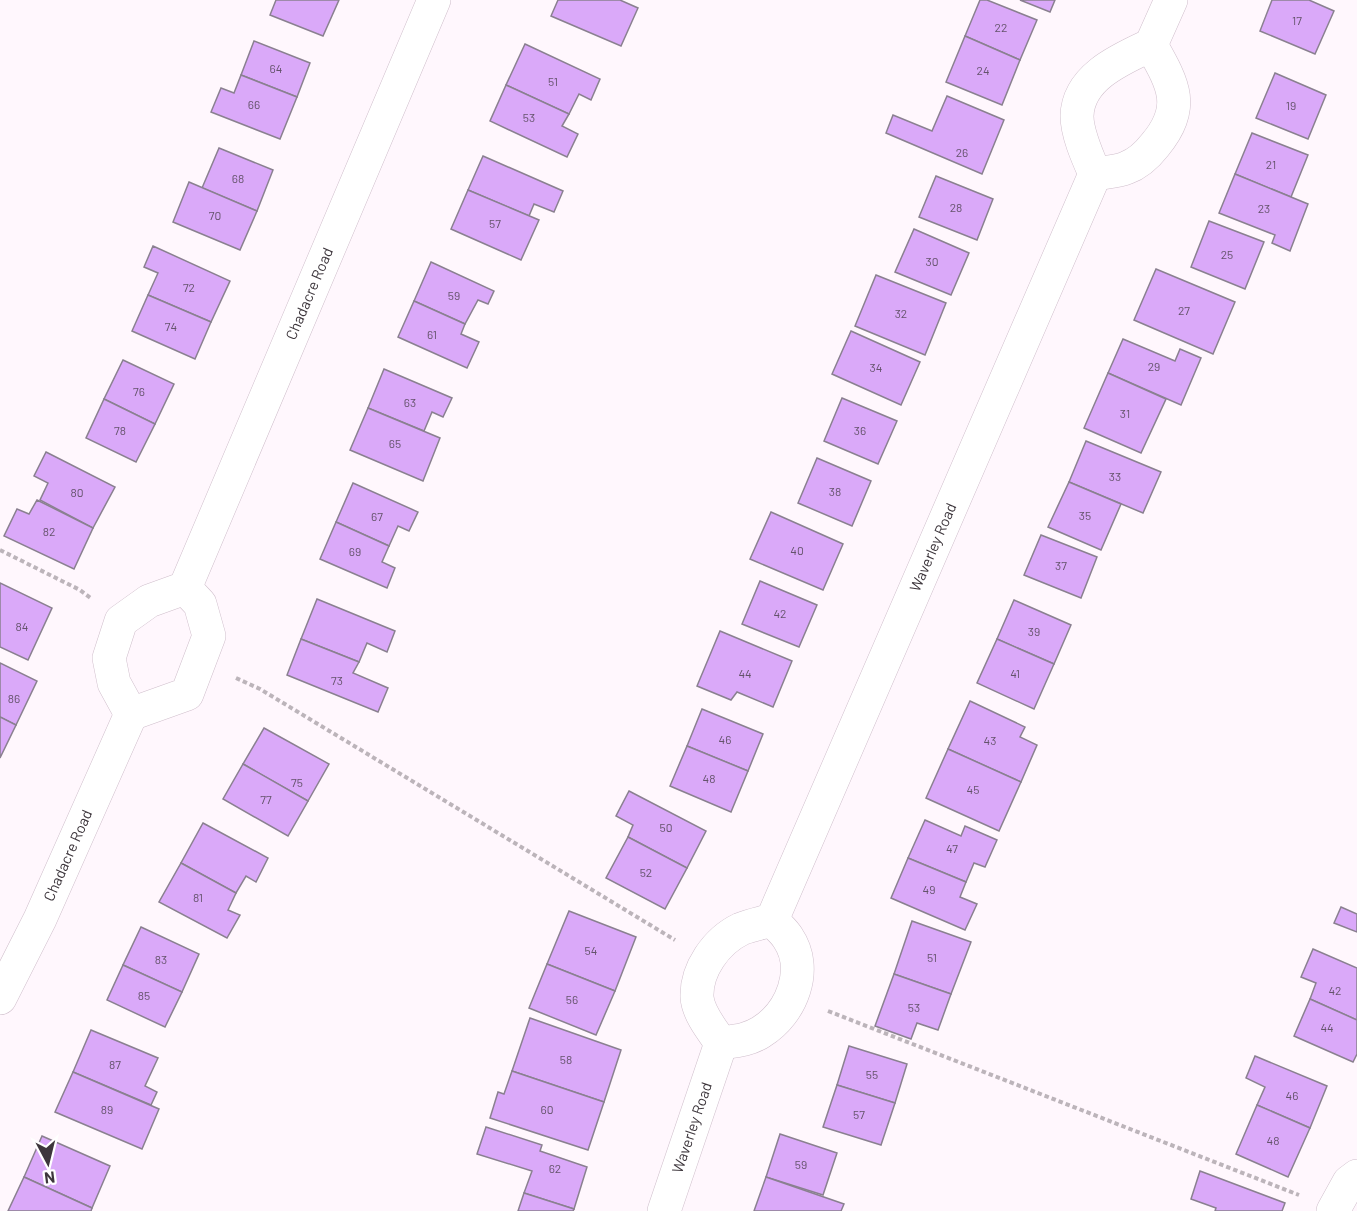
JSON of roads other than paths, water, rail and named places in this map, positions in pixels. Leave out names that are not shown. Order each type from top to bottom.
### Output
[{"type":"street","name":"Chadacre Road","points":[[185,588],[434,0]]},
{"type":"street","points":[[1151,45],[1168,76],[1174,107],[1168,129],[1147,154],[1127,168],[1095,174],[1083,145],[1077,116],[1083,92],[1099,75],[1120,59],[1151,45],[1171,0]]},
{"type":"street","name":"Waverley Road","points":[[772,920],[1095,174]]},
{"type":"street","points":[[185,588],[200,604],[209,636],[187,694],[131,714],[114,683],[109,658],[121,621],[149,601],[185,588]]},
{"type":"street","name":"Chadacre Road","points":[[0,998],[40,919],[131,714]]},
{"type":"street","points":[[772,920],[788,938],[796,957],[797,978],[792,997],[781,1015],[762,1032],[743,1040],[721,1042],[706,1021],[697,999],[699,980],[706,960],[740,930],[772,920]]},
{"type":"street","name":"Waverley Road","points":[[664,1211],[721,1042]]},
{"type":"street","points":[[1333,1210],[1349,1182],[1357,1176]]}]
